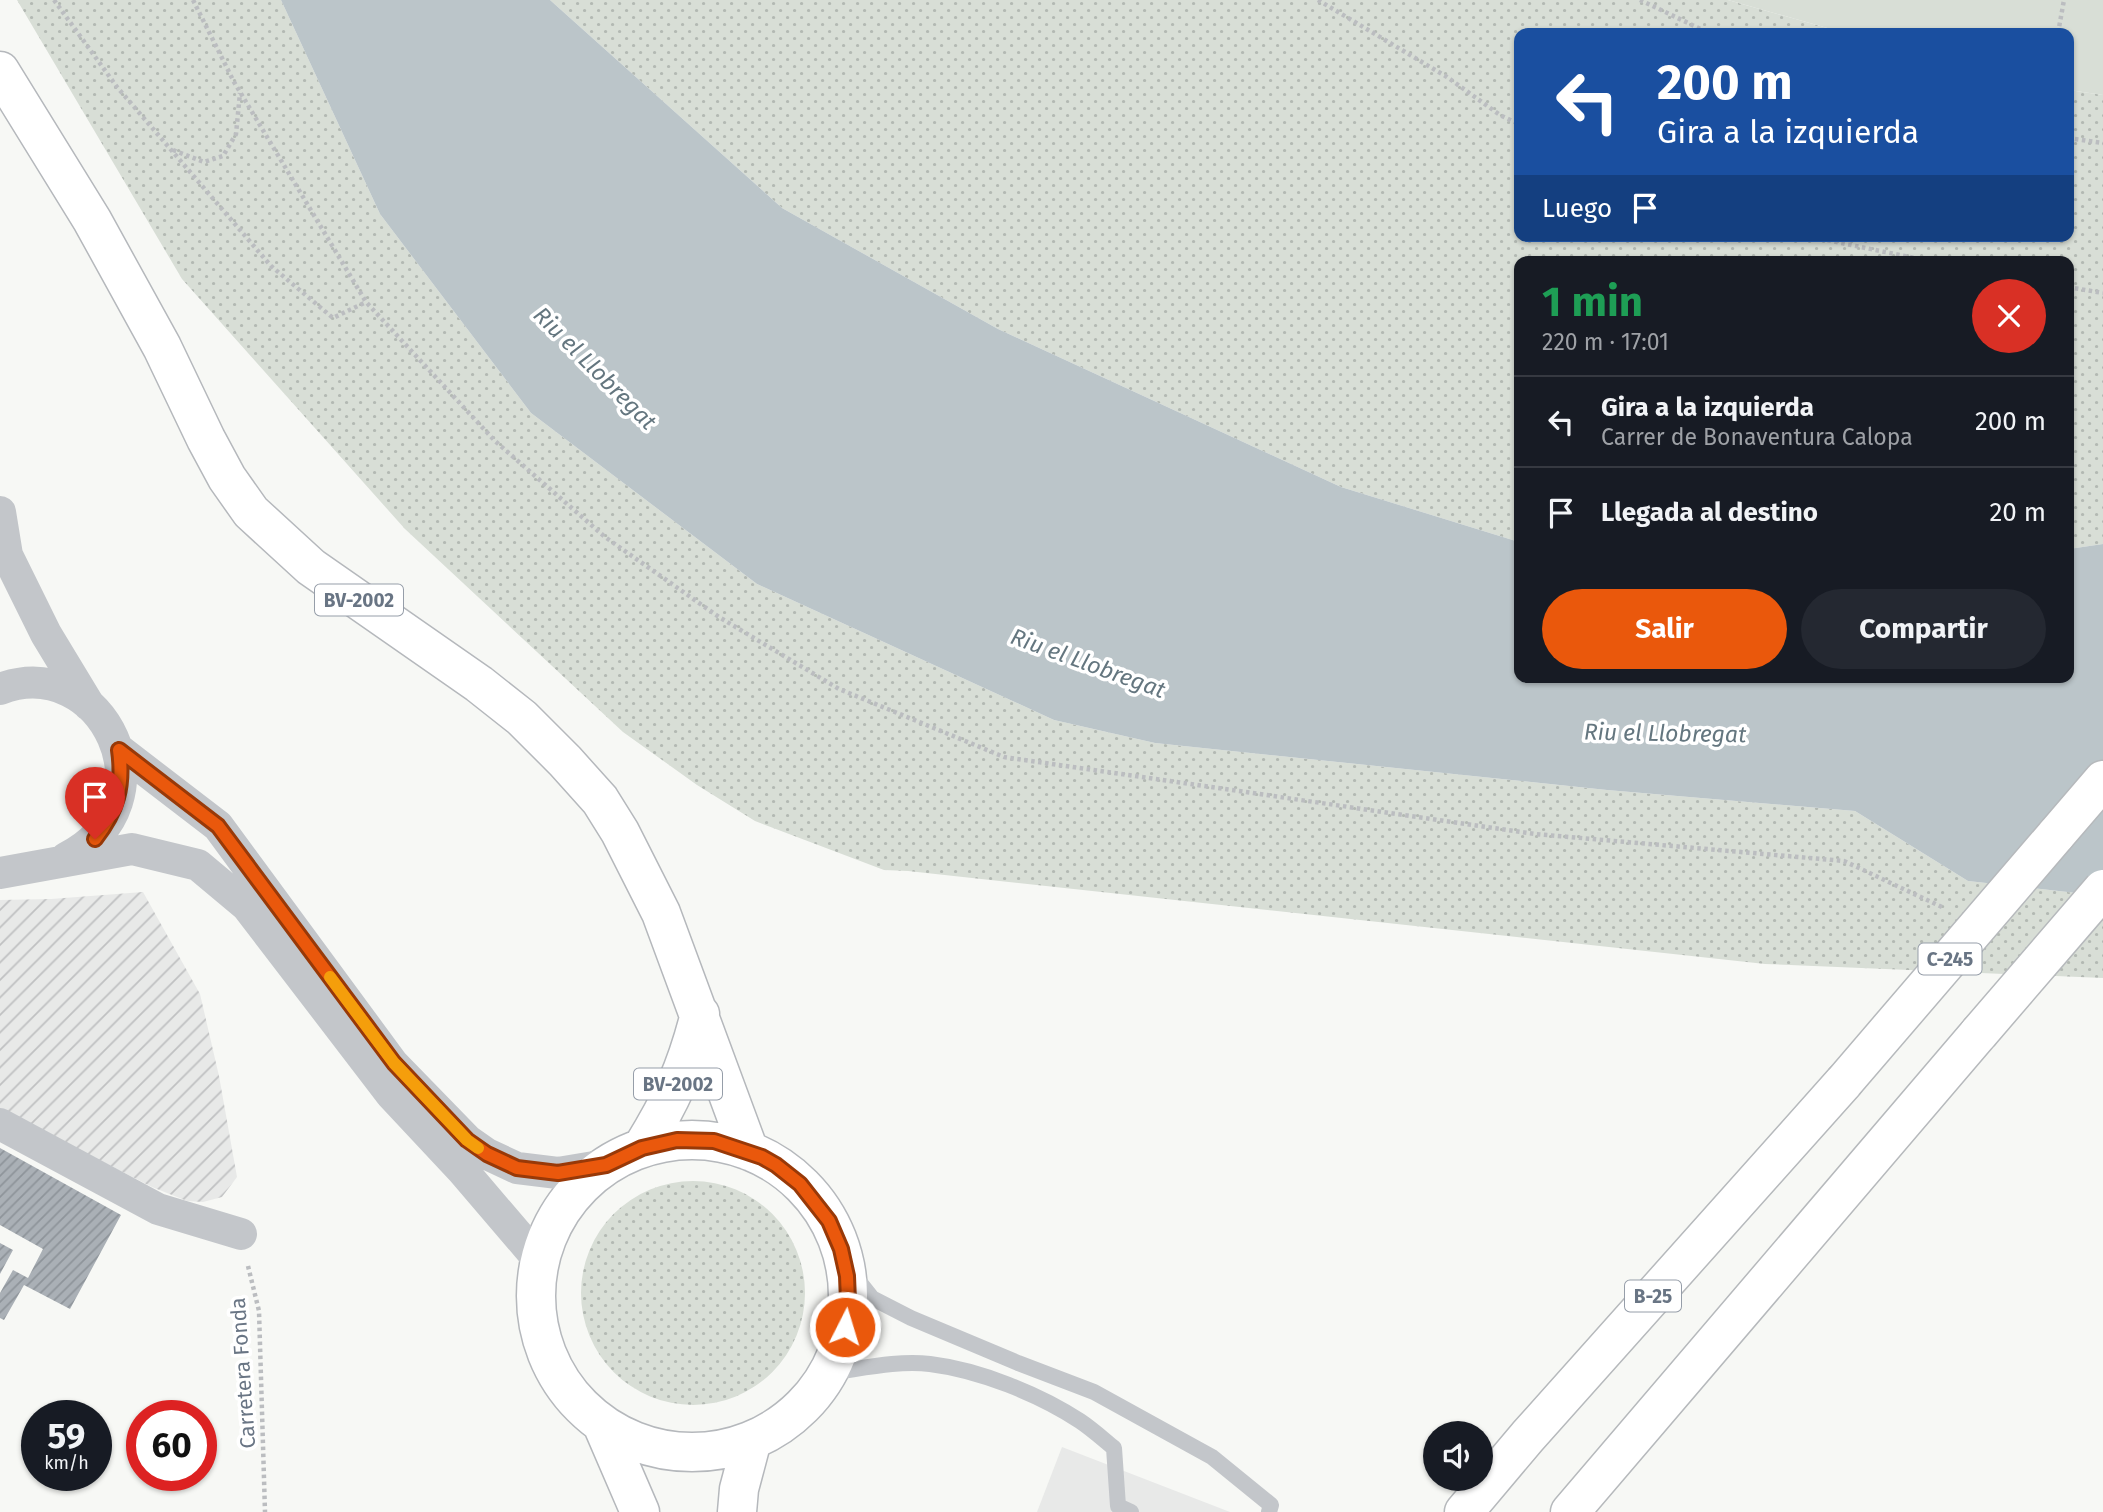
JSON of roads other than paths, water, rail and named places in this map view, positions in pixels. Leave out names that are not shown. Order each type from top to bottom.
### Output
[{"type":"main road","name":"BV-2002","points":[[0,71],[92,220],[162,347],[227,478],[251,512],[311,567],[479,684],[522,718],[600,800],[620,832],[661,914],[749,1151]]},
{"type":"main road","name":"C-245","points":[[1844,1082],[2103,780]]},
{"type":"main road","points":[[1570,1512],[2103,889]]},
{"type":"main road","name":"BV-2002","points":[[642,1148],[666,1110],[682,1075],[699,1014]]},
{"type":"main road","name":"B-25","points":[[1464,1512],[1528,1436],[1844,1082]]},
{"type":"main road","points":[[677,1140],[695,1140],[714,1141],[749,1151],[789,1174],[811,1195],[829,1221],[845,1264],[848,1301],[845,1327],[838,1350],[828,1373],[808,1401],[782,1424],[752,1440],[719,1450],[684,1452],[633,1441],[590,1414],[569,1392],[546,1351],[536,1307],[539,1260],[548,1235],[560,1212],[585,1181],[606,1165],[642,1148],[677,1140]]},
{"type":"main road","points":[[602,1424],[640,1512]]},
{"type":"main road","points":[[737,1512],[739,1489],[752,1440]]},
{"type":"street","points":[[0,512],[4,567],[90,706],[108,726],[119,750],[121,789],[107,824],[95,839],[80,851],[44,864],[20,864],[0,860]]},
{"type":"street","points":[[0,689],[20,684],[50,686],[64,690],[90,706]]},
{"type":"street","points":[[119,750],[218,826],[394,1063],[467,1140],[487,1154],[517,1168],[558,1173],[606,1165]]},
{"type":"street","points":[[0,873],[132,849],[198,865],[247,906],[391,1094],[480,1190],[539,1260]]},
{"type":"street","points":[[0,1124],[158,1209],[241,1234]]},
{"type":"lane","points":[[845,1264],[872,1298],[911,1318],[1094,1392],[1212,1457],[1271,1506],[1269,1512]]},
{"type":"lane","points":[[828,1373],[880,1366],[929,1364],[981,1376],[1038,1397],[1082,1422],[1114,1448],[1118,1506],[1131,1512]]},
{"type":"water","name":"Riu el Llobregat","points":[[281,0],[550,0],[782,208],[998,329],[1341,487],[1514,540],[1514,683],[2074,683],[2074,548],[2103,544],[2103,896],[1968,881],[1855,811],[1607,790],[1155,743],[1054,720],[757,584],[531,413],[380,214]]}]
